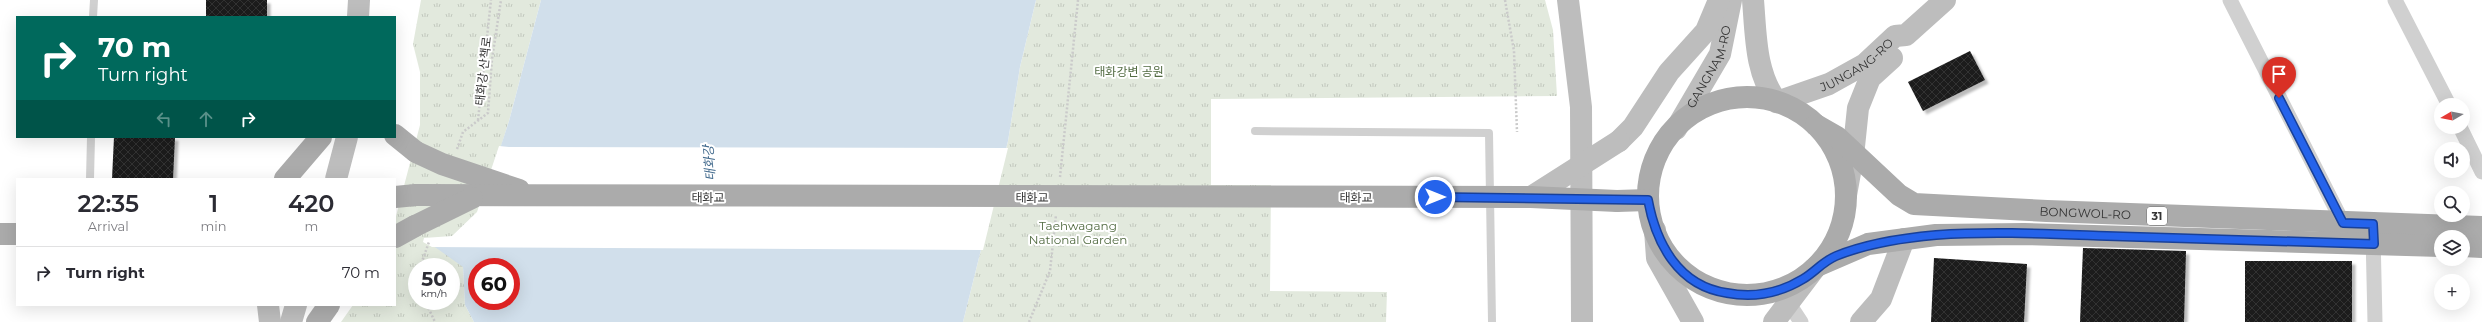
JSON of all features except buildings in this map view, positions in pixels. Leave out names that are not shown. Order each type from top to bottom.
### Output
[{"type":"main road","points":[[358,16],[359,0]]},
{"type":"main road","points":[[1568,0],[1581,107],[1582,322]]},
{"type":"main road","points":[[1531,197],[1619,141],[1633,127],[1669,72],[1706,31],[1719,0]]},
{"type":"main road","name":"GANGNAM-RO","points":[[1676,129],[1720,54],[1731,0]]},
{"type":"main road","points":[[1753,0],[1757,54],[1769,91],[1777,102]]},
{"type":"main road","name":"JUNGANG-RO","points":[[1777,102],[1829,84],[1864,64],[1895,36],[1906,35],[1945,0]]},
{"type":"main road","points":[[1846,195],[1858,108],[1870,78],[1902,49],[1906,35]]},
{"type":"main road","points":[[1693,322],[1657,258],[1655,230],[1648,200],[1652,168],[1667,138],[1690,115],[1720,100],[1753,96],[1787,105],[1816,125],[1834,148],[1845,177],[1846,208],[1839,235],[1825,259],[1784,297],[1774,322]]},
{"type":"main road","name":"BONGWOL-RO","points":[[1816,125],[1837,137],[1899,195],[1914,204],[2343,223],[2373,234]]},
{"type":"main road","points":[[396,136],[416,152],[442,164],[541,197]]},
{"type":"main road","points":[[286,178],[320,138]]},
{"type":"main road","points":[[336,178],[347,138]]},
{"type":"main road","points":[[396,237],[423,231],[476,195]]},
{"type":"main road","name":"태화교","points":[[405,196],[1531,197],[1618,201],[1648,200]]},
{"type":"main road","name":"BONGWOL-RO","points":[[1816,267],[1868,244],[1936,235],[2024,234],[2214,238],[2373,234],[2482,227]]},
{"type":"main road","points":[[1655,230],[1663,249],[1680,269],[1701,284],[1725,293],[1750,296],[1784,297]]},
{"type":"main road","points":[[0,234],[16,234]]},
{"type":"main road","points":[[2373,234],[2434,245]]},
{"type":"main road","points":[[1860,322],[1881,299],[1904,239]]},
{"type":"main road","points":[[2470,246],[2482,247]]},
{"type":"main road","points":[[268,306],[270,322]]},
{"type":"main road","points":[[291,322],[296,306]]},
{"type":"main road","points":[[316,322],[328,306]]},
{"type":"street","points":[[2230,0],[2343,223]]},
{"type":"street","points":[[2396,0],[2445,98]]},
{"type":"street","points":[[2463,134],[2482,172]]},
{"type":"street","points":[[2373,234],[2375,322]]},
{"type":"street","points":[[1784,297],[1802,322]]},
{"type":"lane","points":[[93,16],[94,0]]},
{"type":"lane","points":[[1255,131],[1489,133],[1492,322]]},
{"type":"lane","points":[[90,178],[91,138]]},
{"type":"path","points":[[478,120],[491,0]]},
{"type":"path","name":"태화강 산책로","points":[[463,132],[488,113],[492,59],[501,0]]},
{"type":"path","points":[[1071,70],[1078,0]]},
{"type":"path","points":[[1505,0],[1514,51],[1517,132]]},
{"type":"path","points":[[423,231],[428,248],[423,258]]},
{"type":"path","points":[[429,310],[435,322]]},
{"type":"green space","points":[[421,0],[541,0],[509,121],[463,267],[465,305],[474,322],[341,322],[352,306],[396,306],[396,216],[420,125],[420,72],[413,44]]},
{"type":"green space","points":[[1036,0],[1545,0],[1553,30],[1557,96],[1211,99],[1211,185],[1271,185],[1270,291],[1387,292],[1386,322],[963,322],[1008,141],[1020,67]]},
{"type":"water","name":"태화강","points":[[541,0],[1036,0],[1020,67],[1008,141],[963,322],[474,322],[465,305],[463,267],[460,265],[460,258],[450,258],[425,240],[453,238],[479,213],[509,121]]},
{"type":"pier","points":[[499,146],[1008,148],[983,250],[432,247],[423,242],[424,238],[452,236],[477,212]]},
{"type":"route","points":[[1435,197],[1531,197],[1618,201],[1648,200],[1653,226],[1663,249],[1680,269],[1701,284],[1725,293],[1750,296],[1780,290],[1805,278],[1817,266],[1833,257],[1868,244],[1936,235],[2024,234],[2214,238],[2374,244],[2373,224],[2343,223],[2279,98]]},
{"type":"park label","name":"태화강변 공원","points":[[1129,71]]},
{"type":"park label","name":"Taehwagang National Garden","points":[[1078,232]]}]
